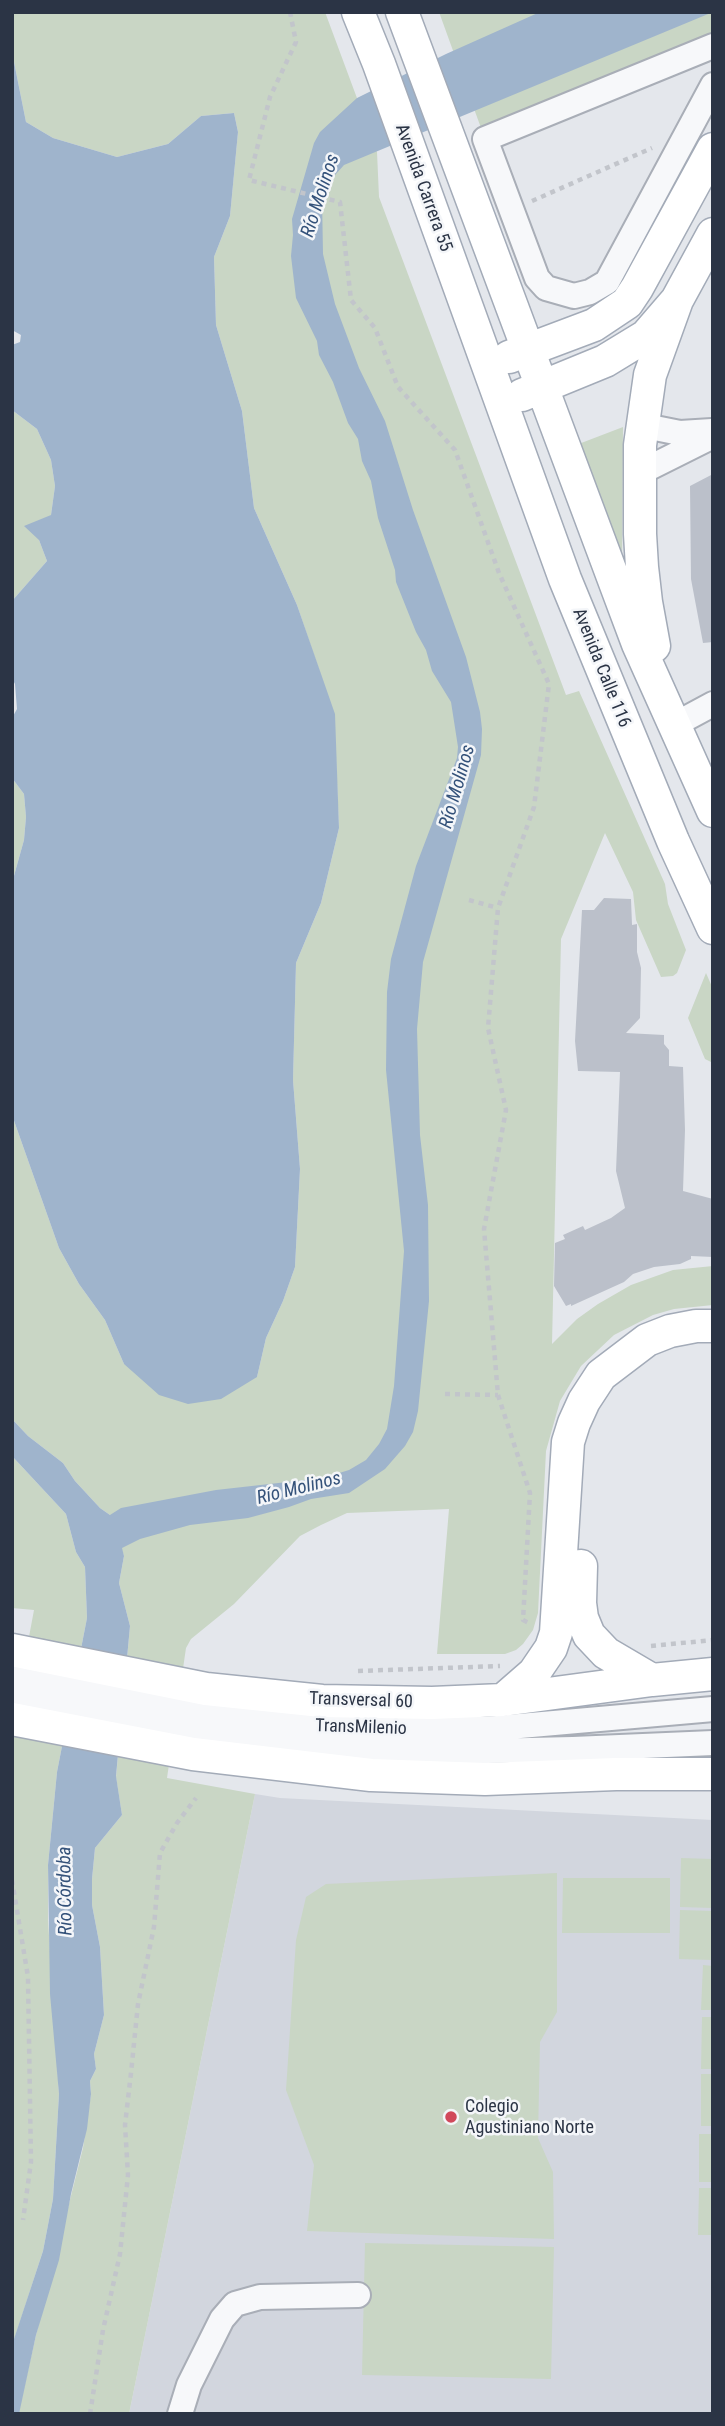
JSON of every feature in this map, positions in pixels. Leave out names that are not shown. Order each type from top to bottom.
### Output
[{"type":"main road","name":"Avenida Carrera 55","points":[[358,12],[486,365]]},
{"type":"main road","points":[[402,12],[617,588],[674,726],[713,811]]},
{"type":"main road","points":[[486,365],[594,325],[626,303],[637,288],[700,140]]},
{"type":"main road","points":[[674,726],[646,602],[640,534],[642,422],[650,374],[677,300],[713,234]]},
{"type":"main road","points":[[500,404],[606,361],[626,350],[654,329],[677,300]]},
{"type":"main road","name":"Avenida Calle 116","points":[[486,365],[612,698],[713,928]]},
{"type":"main road","points":[[503,1700],[534,1673],[551,1648],[556,1633],[568,1442],[573,1423],[584,1401],[601,1375],[648,1340],[670,1331],[713,1326]]},
{"type":"main road","points":[[652,1680],[606,1653],[589,1635],[582,1618],[580,1603],[584,1465],[591,1429],[605,1398],[619,1381],[642,1363],[675,1351],[713,1346]]},
{"type":"main road","name":"Transversal 60","points":[[13,1659],[370,1775],[485,1779],[616,1774],[713,1774]]},
{"type":"main road","name":"Transversal 60","points":[[12,1720],[199,1721],[322,1701],[432,1703],[503,1700],[713,1674]]},
{"type":"street","points":[[713,46],[485,139],[537,278],[546,288],[574,296],[590,292],[607,282],[700,140],[713,85]]},
{"type":"street","points":[[642,422],[655,428],[680,433],[713,431]]},
{"type":"street","points":[[639,473],[713,436]]},
{"type":"street","points":[[674,726],[713,704]]},
{"type":"street","name":"TransMilenio","points":[[12,1695],[199,1721],[314,1748],[403,1753],[713,1743]]},
{"type":"street","name":"TransMilenio","points":[[199,1721],[243,1719],[332,1729],[429,1731],[486,1729],[713,1709]]},
{"type":"street","points":[[180,2414],[189,2385],[222,2319],[236,2304],[260,2297],[358,2295]]},
{"type":"path","points":[[290,12],[296,42],[270,97],[249,180],[340,202],[351,300],[375,328],[398,387],[455,450],[499,573],[549,684],[534,807],[498,908],[488,1028],[506,1110],[484,1229],[498,1395],[530,1493],[523,1619]]},
{"type":"path","points":[[512,209],[700,140]]},
{"type":"path","points":[[469,900],[498,908]]},
{"type":"path","points":[[445,1394],[498,1395]]},
{"type":"path","points":[[606,1653],[713,1640]]},
{"type":"path","points":[[351,1671],[500,1666]]},
{"type":"path","points":[[90,2414],[103,2330],[120,2254],[128,2175],[125,2125],[138,2004],[154,1927],[160,1853],[195,1798]]},
{"type":"path","points":[[12,1880],[28,1977],[30,2162],[23,2220]]},
{"type":"shaded area","name":"Colegio Agustiniano Norte","points":[[255,1794],[280,1798],[713,1820],[713,2414],[129,2414]]},
{"type":"green space","points":[[12,12],[325,12],[377,152],[379,197],[566,695],[579,691],[665,884],[668,904],[686,950],[677,973],[661,977],[636,920],[633,892],[605,833],[561,939],[552,1344],[577,1319],[631,1285],[673,1270],[713,1266],[713,1305],[674,1309],[653,1315],[614,1335],[581,1366],[560,1401],[546,1451],[538,1613],[533,1630],[516,1650],[505,1654],[437,1654],[449,1509],[347,1513],[300,1536],[234,1604],[191,1639],[186,1648],[167,1778],[255,1794],[129,2414],[18,2414],[83,2148],[91,2094],[90,2081],[96,2069],[94,2054],[104,2015],[100,1947],[92,1905],[92,1879],[95,1848],[122,1815],[116,1777],[130,1626],[119,1583],[124,1556],[110,1515],[75,1481],[63,1463],[28,1436],[12,1419],[12,1115],[59,1248],[79,1284],[105,1320],[124,1364],[257,1377],[266,1338],[295,1267],[300,1169],[293,1080],[296,963],[321,903],[339,828],[334,714],[297,605],[254,508],[242,411],[216,325],[214,257],[230,216],[238,132],[234,113],[201,116],[168,144],[117,157],[53,138],[26,122],[12,52]]},
{"type":"green space","points":[[439,12],[713,12],[713,46],[485,139]]},
{"type":"green space","points":[[12,410],[37,429],[51,460],[55,486],[51,515],[39,540],[47,561],[12,601]]},
{"type":"green space","points":[[623,427],[622,569],[576,445]]},
{"type":"green space","points":[[12,778],[24,794],[26,817],[24,840],[12,883]]},
{"type":"green space","points":[[706,973],[713,989],[713,1063],[705,1059],[688,1018]]},
{"type":"green space","points":[[12,1456],[66,1514],[76,1552],[85,1567],[87,1618],[57,1772],[48,1865],[48,1920],[59,2094],[53,2199],[43,2251],[12,2346],[12,1728],[34,1610],[12,1608]]},
{"type":"green space","points":[[681,1858],[713,1859],[713,1908],[680,1907]]},
{"type":"green space","points":[[557,1873],[557,2012],[540,2042],[538,2138],[553,2172],[554,2239],[307,2231],[314,2165],[286,2090],[296,1940],[306,1897],[326,1884]]},
{"type":"green space","points":[[563,1878],[670,1878],[670,1933],[562,1933]]},
{"type":"green space","points":[[680,1910],[713,1911],[713,1960],[679,1959]]},
{"type":"green space","points":[[703,1965],[713,1966],[713,2010],[701,2010]]},
{"type":"green space","points":[[702,2017],[713,2017],[713,2069],[701,2069]]},
{"type":"green space","points":[[701,2074],[713,2074],[713,2126],[701,2126]]},
{"type":"green space","points":[[699,2134],[713,2134],[713,2182],[699,2182]]},
{"type":"green space","points":[[699,2188],[713,2188],[713,2235],[698,2235]]},
{"type":"green space","points":[[365,2243],[554,2247],[551,2379],[362,2375]]},
{"type":"water","points":[[540,12],[713,12],[344,165],[327,184],[322,198],[323,254],[335,304],[359,368],[385,421],[413,510],[466,657],[482,729],[481,755],[423,962],[417,1029],[420,1135],[428,1205],[429,1301],[418,1411],[413,1432],[405,1446],[385,1469],[349,1493],[311,1499],[248,1518],[190,1525],[140,1539],[122,1548],[124,1556],[119,1583],[130,1626],[116,1776],[122,1815],[95,1848],[92,1879],[92,1905],[100,1947],[104,2015],[94,2054],[96,2069],[90,2081],[87,2129],[59,2260],[36,2335],[19,2414],[12,2414],[12,2345],[43,2251],[53,2199],[59,2094],[50,1994],[48,1865],[57,1772],[87,1618],[85,1567],[76,1552],[66,1514],[12,1456],[12,1419],[28,1436],[63,1463],[75,1481],[110,1515],[121,1508],[216,1490],[323,1478],[349,1470],[366,1460],[387,1429],[394,1386],[404,1251],[386,1070],[387,992],[391,959],[416,866],[457,758],[458,747],[451,702],[432,671],[426,650],[396,582],[395,570],[378,518],[371,481],[362,461],[358,439],[348,423],[333,382],[319,355],[317,341],[296,298],[291,256],[292,219],[314,143],[320,132],[357,98]]},
{"type":"water","points":[[12,52],[26,122],[53,138],[117,157],[168,144],[201,116],[234,113],[238,132],[230,216],[214,257],[216,325],[242,411],[254,508],[297,605],[335,714],[339,828],[321,903],[296,963],[293,1080],[300,1169],[295,1267],[266,1338],[257,1377],[221,1399],[188,1404],[159,1395],[124,1364],[105,1320],[79,1284],[59,1248],[12,1115],[12,883],[24,840],[26,817],[24,794],[12,778],[12,718],[17,709],[12,678],[12,601],[47,561],[39,540],[24,526],[51,515],[55,486],[51,460],[37,429],[12,410],[12,345],[20,342],[21,335],[12,330]]},
{"type":"building","points":[[713,474],[713,642],[703,643],[691,579],[690,486]]},
{"type":"building","points":[[604,898],[631,899],[632,925],[637,924],[637,952],[641,968],[640,1018],[626,1033],[664,1035],[664,1044],[669,1050],[669,1066],[683,1067],[683,1191],[713,1199],[713,1257],[691,1256],[691,1259],[680,1264],[654,1267],[633,1274],[624,1282],[566,1306],[554,1286],[555,1243],[565,1239],[563,1235],[583,1226],[585,1230],[625,1208],[616,1171],[620,1072],[578,1071],[575,1041],[582,910],[594,910]]},
{"type":"place","name":"Colegio Agustiniano Norte","points":[[451,2117]]},
{"type":"water label","name":"Río Molinos","points":[[321,196]]},
{"type":"water label","name":"Río Molinos","points":[[458,787]]},
{"type":"water label","name":"Río Molinos","points":[[299,1489]]},
{"type":"water label","name":"Río Córdoba","points":[[66,1891]]}]
